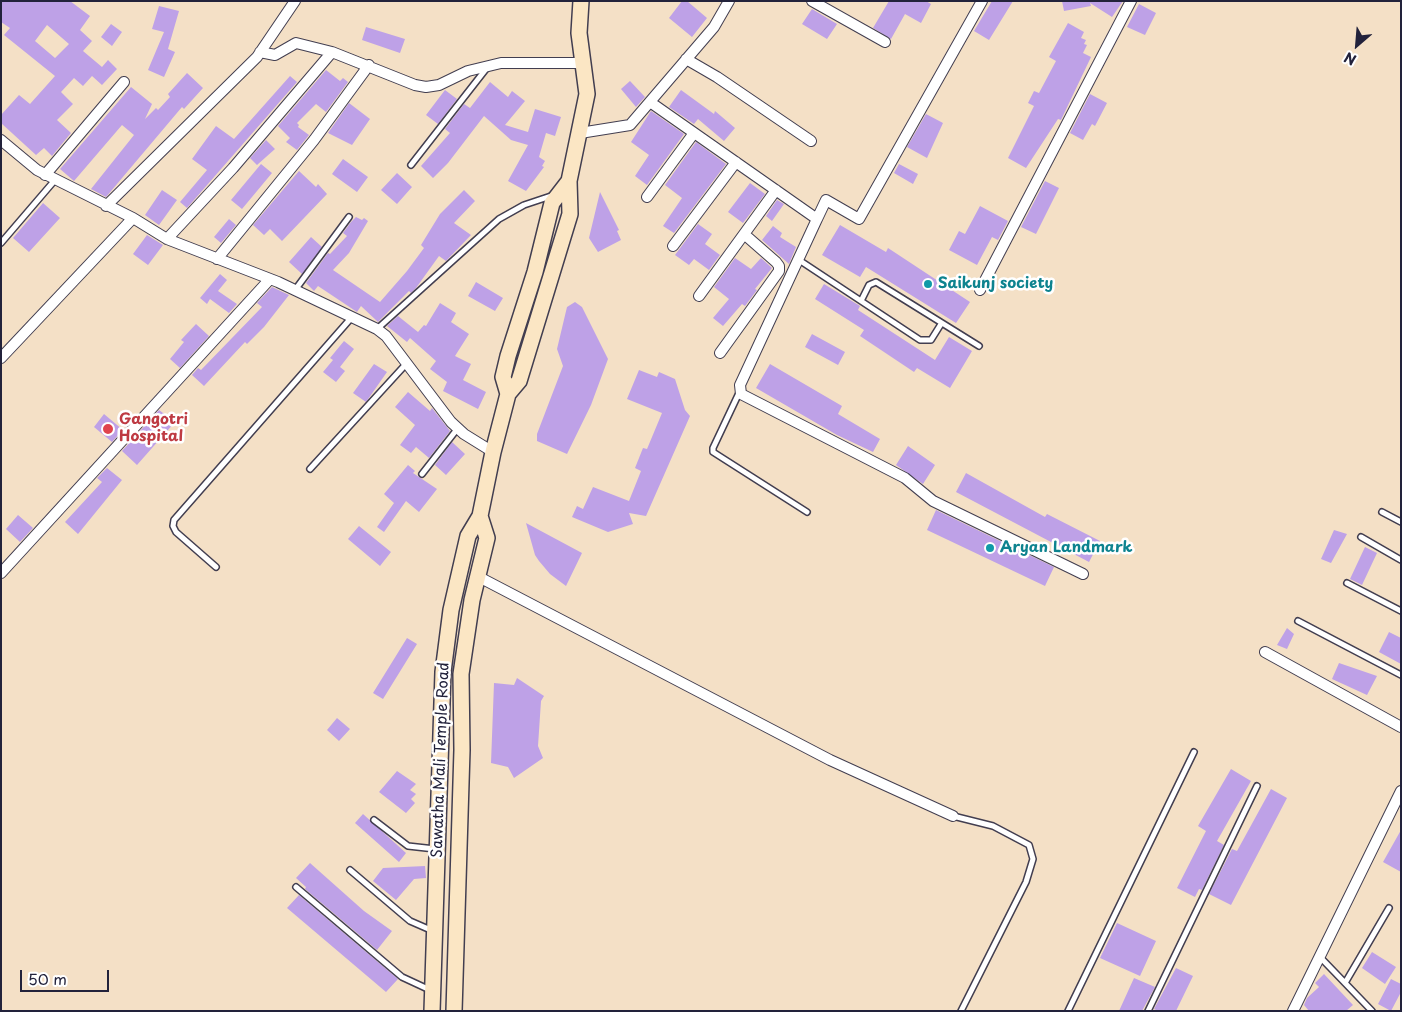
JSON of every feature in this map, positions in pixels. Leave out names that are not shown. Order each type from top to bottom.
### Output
[{"type":"street","points":[[106,206],[260,52],[296,1]]},
{"type":"street","name":"Sawatha Mali Temple Road","points":[[432,1011],[443,672],[451,610],[468,536],[480,516],[493,452],[508,394],[519,381],[570,214],[569,180],[587,94],[579,33],[581,1]]},
{"type":"street","points":[[580,133],[630,125],[714,27],[729,1]]},
{"type":"street","points":[[812,1],[885,42]]},
{"type":"street","points":[[982,1],[859,219],[826,200],[740,385],[740,391],[746,398],[904,478],[933,501],[1083,574]]},
{"type":"street","points":[[980,290],[1131,1]]},
{"type":"street","points":[[260,52],[275,55],[296,44],[332,52],[369,65],[415,85],[426,87],[439,85],[468,71],[489,65],[582,63]]},
{"type":"street","points":[[167,239],[233,168],[332,52]]},
{"type":"street","points":[[686,59],[717,77],[811,141]]},
{"type":"street","points":[[217,259],[314,140],[369,65]]},
{"type":"street","points":[[50,177],[124,82]]},
{"type":"street","points":[[650,102],[817,219]]},
{"type":"street","points":[[647,197],[694,133]]},
{"type":"street","points":[[1,140],[50,177],[132,218],[167,239],[270,279],[353,316],[377,329],[386,336],[458,428],[493,452]]},
{"type":"street","points":[[673,246],[736,162]]},
{"type":"street","name":"Sawatha Mali Temple Road","points":[[508,394],[503,377],[508,356],[535,272],[552,203],[569,180]]},
{"type":"street","points":[[699,296],[776,190]]},
{"type":"street","points":[[1,358],[132,218]]},
{"type":"street","points":[[720,353],[778,271],[779,266],[776,262],[744,234]]},
{"type":"street","points":[[1,573],[270,279]]},
{"type":"street","name":"Sawatha Mali Temple Road","points":[[454,1011],[462,750],[461,674],[463,652],[487,538],[480,516]]},
{"type":"street","points":[[478,576],[830,760],[953,816]]},
{"type":"street","points":[[1265,652],[1401,727]]},
{"type":"street","points":[[1296,1009],[1401,791]]},
{"type":"lane","points":[[411,165],[489,65]]},
{"type":"lane","points":[[1,243],[50,177]]},
{"type":"lane","points":[[377,329],[499,219],[524,205],[559,194]]},
{"type":"lane","points":[[295,290],[349,218]]},
{"type":"lane","points":[[799,260],[924,342],[931,340],[941,324]]},
{"type":"lane","points":[[861,301],[869,285],[876,282],[979,346]]},
{"type":"lane","points":[[216,567],[176,532],[173,526],[174,520],[353,316]]},
{"type":"lane","points":[[310,470],[407,363]]},
{"type":"lane","points":[[740,391],[713,448],[713,452],[807,512]]},
{"type":"lane","points":[[422,474],[458,428]]},
{"type":"lane","points":[[1382,512],[1401,522]]},
{"type":"lane","points":[[1361,538],[1401,560]]},
{"type":"lane","points":[[1347,583],[1401,610]]},
{"type":"lane","points":[[1298,622],[1401,675]]},
{"type":"lane","points":[[1068,1011],[1194,752]]},
{"type":"lane","points":[[1148,1011],[1257,786]]},
{"type":"lane","points":[[953,816],[993,826],[1029,845],[1033,859],[1026,882],[961,1011]]},
{"type":"lane","points":[[374,820],[408,846],[437,849]]},
{"type":"lane","points":[[350,870],[415,925],[435,931]]},
{"type":"lane","points":[[296,887],[402,977],[433,991]]},
{"type":"lane","points":[[1345,982],[1389,908]]},
{"type":"lane","points":[[1320,957],[1372,1011]]},
{"type":"building","points":[[1,1],[70,1],[90,16],[80,30],[92,41],[83,51],[102,67],[108,60],[117,69],[102,85],[92,76],[83,86],[74,78],[61,92],[73,104],[57,120],[71,133],[52,156],[44,148],[36,155],[1,123],[1,115],[19,95],[30,104],[55,76],[4,35],[10,28],[1,22]],"holes":[[[47,25],[69,44],[55,58],[35,41]]]},
{"type":"building","points":[[682,1],[687,1],[707,18],[692,37],[669,18]]},
{"type":"building","points":[[889,1],[926,1],[931,4],[921,23],[905,14],[891,39],[873,28]]},
{"type":"building","points":[[992,1],[1013,1],[989,40],[974,31]]},
{"type":"building","points":[[1062,1],[1123,1],[1112,17],[1090,3],[1091,6],[1064,11]]},
{"type":"building","points":[[1139,4],[1156,13],[1145,35],[1127,27]]},
{"type":"building","points":[[159,6],[179,11],[168,49],[175,52],[164,77],[148,70],[164,32],[152,29]]},
{"type":"building","points":[[812,9],[837,24],[827,39],[802,24]]},
{"type":"building","points":[[1068,23],[1084,32],[1081,38],[1086,40],[1084,44],[1087,45],[1083,53],[1091,57],[1061,120],[1058,119],[1026,168],[1008,158],[1034,106],[1028,103],[1034,91],[1039,93],[1056,61],[1049,57]]},
{"type":"building","points":[[111,24],[122,32],[112,46],[101,37]]},
{"type":"building","points":[[366,27],[405,39],[400,53],[362,40]]},
{"type":"building","points":[[326,70],[340,81],[343,78],[348,82],[326,112],[316,104],[297,123],[298,127],[309,135],[297,150],[286,142],[290,138],[278,126]]},
{"type":"building","points":[[187,73],[203,88],[184,109],[182,107],[106,197],[91,189],[134,135],[122,125],[74,181],[60,169],[131,87],[152,104],[145,119],[156,108],[158,110],[170,97],[168,94]]},
{"type":"building","points":[[290,76],[297,82],[187,208],[180,202],[207,170],[192,159],[216,126],[234,139]]},
{"type":"building","points":[[630,81],[645,97],[636,107],[621,89]]},
{"type":"building","points":[[490,82],[508,97],[512,91],[525,101],[505,125],[528,132],[535,109],[561,117],[555,136],[546,133],[539,157],[545,161],[542,166],[544,167],[526,191],[508,181],[528,145],[511,140],[484,116],[448,163],[433,178],[421,166],[450,133],[445,129],[464,104],[470,108]]},
{"type":"building","points":[[445,90],[457,99],[438,124],[426,115]]},
{"type":"building","points":[[681,90],[714,114],[715,111],[735,128],[724,141],[698,119],[694,124],[669,107]]},
{"type":"building","points":[[1090,94],[1107,103],[1095,126],[1092,124],[1083,140],[1070,133]]},
{"type":"building","points":[[349,103],[370,119],[352,145],[328,133]]},
{"type":"building","points":[[651,111],[684,134],[647,185],[635,176],[649,155],[631,142]]},
{"type":"building","points":[[926,114],[943,123],[927,158],[907,147]]},
{"type":"building","points":[[266,140],[275,149],[257,165],[250,158]]},
{"type":"building","points":[[696,142],[726,164],[674,233],[663,226],[682,198],[665,185]]},
{"type":"building","points":[[343,159],[368,177],[357,192],[332,174]]},
{"type":"building","points":[[261,164],[272,173],[242,209],[231,200]]},
{"type":"building","points":[[899,164],[918,174],[913,184],[894,173]]},
{"type":"building","points":[[299,171],[316,187],[318,184],[327,194],[282,241],[270,229],[264,235],[253,225]]},
{"type":"building","points":[[397,173],[412,187],[397,204],[381,190]]},
{"type":"building","points":[[1045,181],[1059,188],[1036,234],[1021,227]]},
{"type":"building","points":[[750,183],[765,194],[743,223],[728,212]]},
{"type":"building","points":[[162,190],[177,200],[159,225],[145,215]]},
{"type":"building","points":[[464,190],[475,201],[454,223],[471,235],[446,261],[439,256],[416,288],[411,293],[409,291],[378,322],[361,306],[357,312],[318,286],[314,291],[306,283],[328,253],[330,254],[347,236],[343,233],[351,222],[356,217],[362,220],[364,218],[368,221],[349,253],[333,270],[380,302],[424,248],[421,245],[440,214]]},
{"type":"building","points":[[600,192],[619,230],[617,231],[621,240],[598,252],[589,238]]},
{"type":"building","points":[[777,200],[784,204],[772,221],[766,216]]},
{"type":"building","points":[[43,203],[60,218],[29,252],[13,238]]},
{"type":"building","points":[[980,206],[1008,221],[998,240],[992,237],[977,265],[949,250],[959,231],[965,234]]},
{"type":"building","points":[[229,219],[236,225],[221,243],[214,237]]},
{"type":"building","points":[[698,224],[712,234],[705,244],[720,255],[709,270],[694,259],[689,265],[675,255]]},
{"type":"building","points":[[840,225],[886,252],[888,248],[970,302],[956,323],[866,267],[860,277],[822,255]]},
{"type":"building","points":[[773,226],[782,233],[780,237],[796,247],[789,264],[762,240]]},
{"type":"building","points":[[147,235],[163,245],[148,265],[133,254]]},
{"type":"building","points":[[311,237],[322,247],[302,274],[289,262]]},
{"type":"building","points":[[735,258],[751,269],[761,258],[772,268],[755,289],[757,290],[745,306],[742,304],[723,326],[713,318],[729,299],[714,287]]},
{"type":"building","points":[[220,274],[227,280],[218,291],[237,304],[229,313],[210,299],[207,304],[200,298]]},
{"type":"building","points":[[476,282],[503,298],[495,311],[468,296]]},
{"type":"building","points":[[824,284],[860,306],[858,310],[935,360],[949,337],[972,351],[950,388],[917,368],[914,372],[860,336],[864,330],[815,299]]},
{"type":"building","points":[[272,287],[289,295],[264,327],[247,344],[245,342],[204,386],[192,375],[198,368],[201,370],[262,307],[257,303]]},
{"type":"building","points":[[575,302],[582,307],[608,359],[591,405],[567,454],[537,441],[537,434],[563,366],[557,349],[567,307]]},
{"type":"building","points":[[440,303],[456,313],[451,322],[469,334],[455,356],[471,364],[463,380],[486,392],[478,409],[443,391],[447,382],[430,369],[436,361],[410,338],[407,342],[387,326],[398,316],[418,332],[424,325],[426,326]]},
{"type":"building","points":[[196,324],[209,336],[180,368],[170,359],[184,342],[181,340]]},
{"type":"building","points":[[812,334],[845,352],[838,365],[805,347]]},
{"type":"building","points":[[344,341],[354,349],[340,367],[345,371],[336,382],[323,372],[333,360],[330,358]]},
{"type":"building","points":[[374,364],[387,372],[366,402],[353,393]]},
{"type":"building","points":[[770,364],[842,406],[838,414],[880,439],[873,452],[837,435],[756,388]]},
{"type":"building","points":[[639,370],[657,377],[659,372],[675,379],[685,410],[690,416],[646,516],[629,513],[633,524],[608,532],[572,517],[577,506],[583,509],[593,487],[629,501],[641,471],[635,468],[643,448],[647,449],[662,413],[627,399]]},
{"type":"building","points":[[408,392],[430,411],[432,408],[450,431],[429,458],[416,447],[411,453],[400,445],[415,425],[395,407]]},
{"type":"building","points":[[159,410],[175,422],[137,465],[122,451]]},
{"type":"building","points":[[104,414],[123,430],[112,442],[94,427]]},
{"type":"building","points":[[452,442],[465,454],[446,475],[435,465]]},
{"type":"building","points":[[908,446],[935,465],[923,484],[896,465]]},
{"type":"building","points":[[408,465],[415,471],[413,473],[437,489],[419,512],[406,501],[384,532],[377,527],[394,503],[384,494]]},
{"type":"building","points":[[107,468],[122,480],[78,534],[65,522],[102,482],[97,478]]},
{"type":"building","points":[[966,473],[1045,517],[1047,514],[1100,541],[1089,562],[956,492]]},
{"type":"building","name":"Aryan Landmark","points":[[936,510],[1054,567],[1045,586],[927,530]]},
{"type":"building","points":[[18,515],[33,528],[20,542],[6,529]]},
{"type":"building","points":[[526,523],[582,553],[566,586],[550,574],[535,555]]},
{"type":"building","points":[[359,526],[391,552],[380,566],[348,539]]},
{"type":"building","points":[[1334,530],[1347,534],[1331,563],[1321,559]]},
{"type":"building","points":[[1365,547],[1377,553],[1362,585],[1350,579]]},
{"type":"building","points":[[1287,628],[1294,634],[1287,649],[1277,645]]},
{"type":"building","points":[[1389,632],[1401,638],[1401,664],[1379,652]]},
{"type":"building","points":[[407,638],[417,644],[383,699],[373,693]]},
{"type":"building","points":[[1339,663],[1377,676],[1367,695],[1332,679]]},
{"type":"building","points":[[517,678],[544,696],[541,701],[538,746],[543,758],[514,778],[508,767],[491,763],[494,683],[514,685]]},
{"type":"building","points":[[337,718],[350,729],[339,741],[327,730]]},
{"type":"building","points":[[1231,769],[1251,781],[1217,841],[1224,845],[1202,890],[1199,889],[1195,897],[1177,888],[1206,831],[1198,826]]},
{"type":"building","points":[[397,771],[416,784],[410,790],[416,794],[411,799],[415,803],[406,813],[379,792]]},
{"type":"building","points":[[1271,789],[1287,798],[1231,905],[1209,894],[1232,849],[1237,851]]},
{"type":"building","points":[[363,814],[406,853],[399,862],[355,823]]},
{"type":"building","points":[[1401,830],[1401,872],[1383,862]]},
{"type":"building","points":[[310,863],[364,911],[392,931],[377,950],[305,889],[306,887],[296,878]]},
{"type":"building","points":[[425,866],[426,878],[414,879],[396,900],[373,881],[383,868]]},
{"type":"building","points":[[299,895],[398,979],[386,992],[287,908]]},
{"type":"building","points":[[1117,923],[1156,941],[1140,976],[1100,958]]},
{"type":"building","points":[[1372,952],[1396,967],[1385,984],[1362,968]]},
{"type":"building","points":[[1176,968],[1193,976],[1176,1011],[1158,1011],[1154,1009]]},
{"type":"building","points":[[1324,974],[1353,1005],[1346,1011],[1309,1011],[1304,1005],[1307,998],[1319,987],[1315,983]]},
{"type":"building","points":[[1134,978],[1155,987],[1142,1011],[1119,1011]]},
{"type":"building","points":[[1391,979],[1401,984],[1401,992],[1391,1011],[1378,1004]]},
{"type":"place","name":"Saikunj society","points":[[928,284]]},
{"type":"place","name":"Gangotri Hospital","points":[[108,429]]},
{"type":"place","name":"Aryan Landmark","points":[[990,548]]}]
